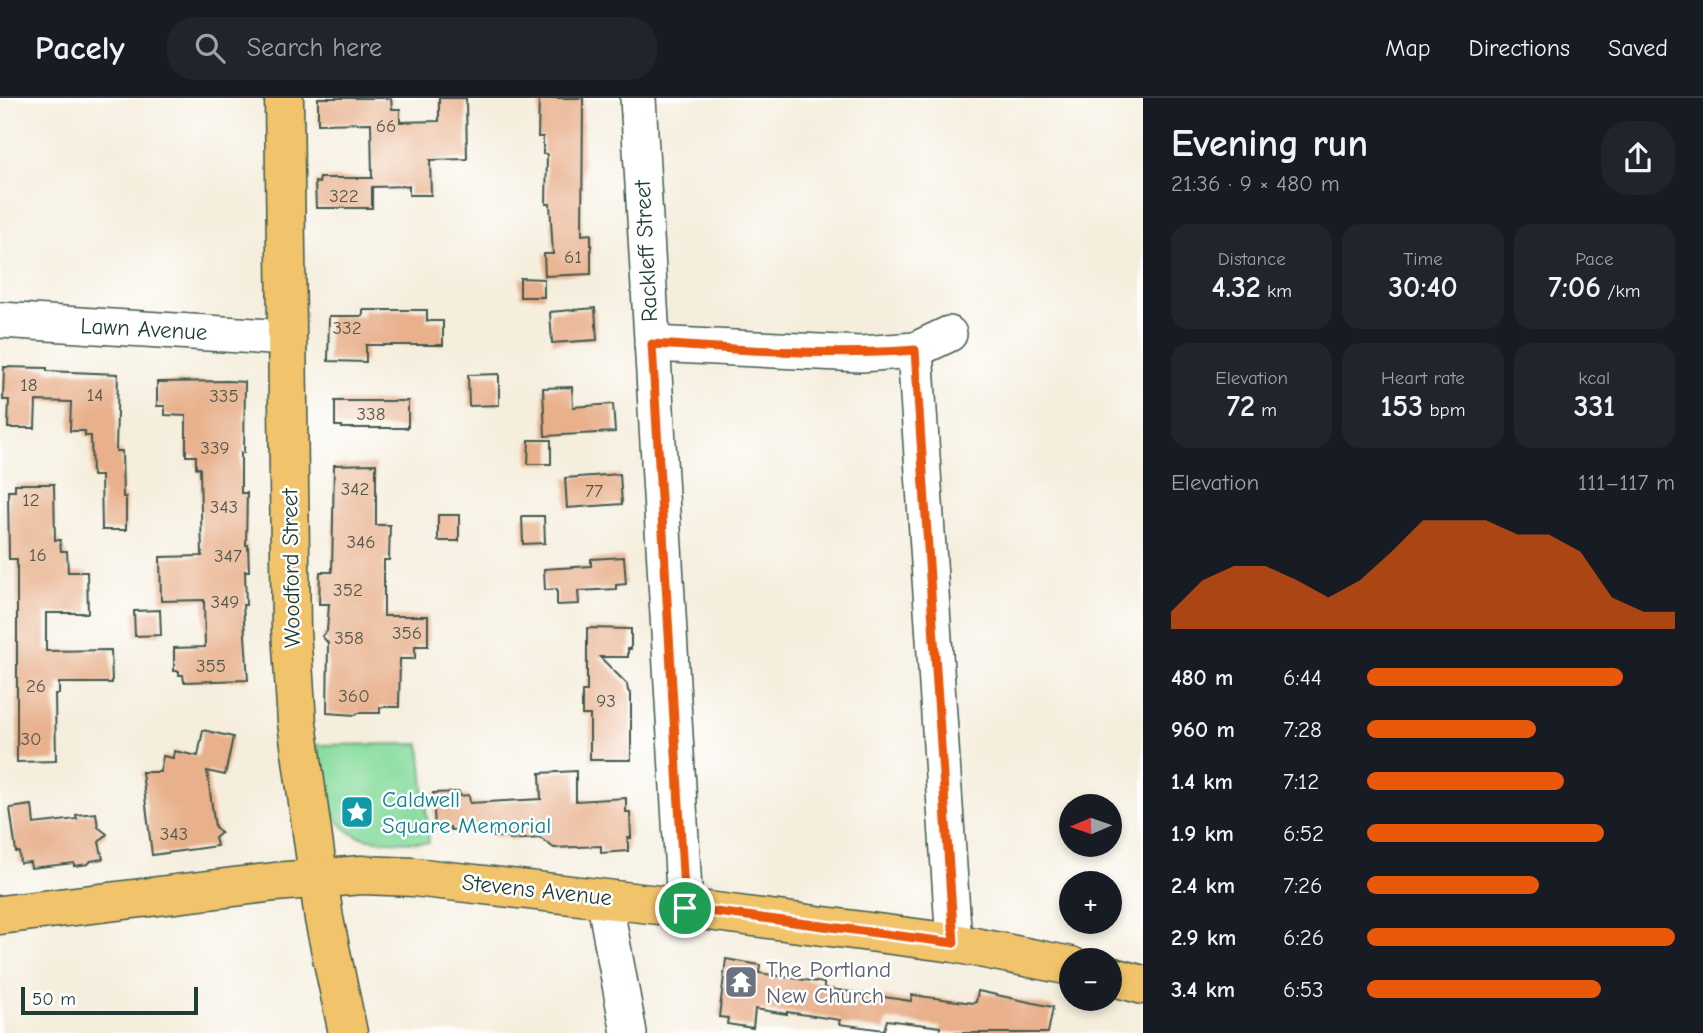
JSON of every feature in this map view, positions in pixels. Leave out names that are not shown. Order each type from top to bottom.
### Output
[{"type":"main road","name":"Woodford Street","points":[[284,98],[291,631],[297,723],[324,919],[348,1033]]},
{"type":"main road","name":"Stevens Avenue","points":[[0,915],[362,875],[414,877],[604,898],[954,943],[1059,964]]},
{"type":"main road","points":[[1122,979],[1143,985]]},
{"type":"street","name":"Rackleff Street","points":[[638,98],[685,908]]},
{"type":"street","name":"Lawn Avenue","points":[[0,320],[287,338]]},
{"type":"street","points":[[652,344],[836,354],[915,350],[949,334]]},
{"type":"street","points":[[915,350],[954,943]]},
{"type":"street","points":[[604,898],[629,1033]]},
{"type":"green space","points":[[420,744],[429,843],[375,840],[347,830],[338,821],[327,797],[317,745]]},
{"type":"building","points":[[318,98],[391,98],[392,109],[400,109],[400,122],[439,121],[439,98],[466,98],[467,159],[430,160],[431,195],[409,195],[409,186],[372,187],[372,208],[316,208],[315,182],[319,183],[320,178],[372,178],[371,123],[318,124]]},
{"type":"building","points":[[539,98],[583,98],[582,235],[591,234],[591,274],[545,276],[544,254],[553,254],[550,204],[546,204],[547,154],[543,154],[543,137],[538,137]]},
{"type":"building","points":[[520,278],[544,279],[544,297],[520,297]]},
{"type":"building","points":[[595,308],[597,340],[552,343],[550,312]]},
{"type":"building","points":[[363,310],[427,310],[427,321],[443,321],[443,345],[366,345],[366,362],[328,361],[329,316],[363,316]]},
{"type":"building","points":[[4,367],[118,374],[116,451],[122,451],[126,530],[102,530],[101,476],[92,476],[91,436],[85,436],[85,431],[70,431],[71,402],[36,401],[35,428],[8,428],[9,400],[3,400]]},
{"type":"building","points":[[499,374],[499,405],[469,406],[468,375]]},
{"type":"building","points":[[157,382],[245,382],[241,493],[247,493],[246,545],[249,571],[245,571],[246,605],[243,605],[248,680],[184,682],[183,675],[174,671],[174,648],[205,647],[204,600],[161,601],[160,557],[202,556],[200,468],[196,468],[196,456],[186,456],[186,416],[165,415],[165,406],[157,406]]},
{"type":"building","points":[[572,387],[573,407],[613,404],[615,432],[545,436],[543,388]]},
{"type":"building","points":[[335,401],[408,401],[408,428],[335,426]]},
{"type":"building","points":[[529,440],[551,440],[551,464],[528,464]]},
{"type":"building","points":[[376,464],[376,525],[390,525],[389,560],[384,560],[384,616],[428,616],[428,646],[415,646],[415,659],[400,659],[399,707],[380,707],[380,713],[327,713],[328,643],[322,636],[327,631],[329,604],[319,604],[320,572],[332,572],[334,465]]},
{"type":"building","points":[[620,474],[622,504],[567,508],[565,478]]},
{"type":"building","points":[[15,484],[54,484],[55,540],[60,540],[61,551],[67,551],[68,572],[87,572],[88,613],[46,613],[46,651],[111,650],[112,683],[59,683],[59,694],[55,694],[56,761],[17,762],[17,559],[9,559],[8,491],[15,491]]},
{"type":"building","points":[[438,515],[459,515],[459,541],[438,541]]},
{"type":"building","points":[[522,516],[544,516],[545,543],[523,544]]},
{"type":"building","points":[[624,557],[626,584],[616,585],[616,589],[578,591],[579,604],[557,605],[557,589],[545,590],[544,569],[591,566],[591,559]]},
{"type":"building","points":[[160,610],[161,635],[135,636],[134,611]]},
{"type":"building","points":[[587,628],[631,629],[631,649],[628,649],[628,657],[600,657],[627,684],[631,694],[631,760],[590,760],[590,715],[582,715],[582,691],[587,691]]},
{"type":"building","points":[[203,730],[233,737],[225,775],[207,771],[215,827],[221,833],[215,838],[217,846],[152,855],[142,772],[160,772],[163,756],[173,758],[174,751],[198,756]]},
{"type":"building","points":[[576,771],[576,801],[626,798],[626,812],[630,812],[631,838],[628,838],[628,851],[601,853],[601,846],[554,848],[540,838],[509,840],[509,836],[494,837],[494,827],[451,830],[450,827],[435,828],[433,793],[459,792],[460,796],[469,795],[470,803],[541,799],[540,773]]},
{"type":"building","points":[[32,805],[34,824],[77,819],[76,815],[96,813],[98,827],[107,834],[99,842],[103,859],[74,866],[74,863],[31,868],[30,862],[20,863],[10,808]]},
{"type":"building","points":[[726,959],[760,965],[759,973],[824,983],[824,988],[911,1001],[912,995],[973,1003],[976,1002],[978,991],[1053,1007],[1048,1033],[940,1033],[940,1027],[887,1020],[884,1030],[839,1024],[840,1020],[755,1009],[753,1028],[727,1024],[728,1018],[719,1017]]},
{"type":"place","name":"Caldwell Square Memorial","points":[[357,812]]},
{"type":"place","name":"The Portland New Church","points":[[741,982]]},
{"type":"route","points":[[652,344],[824,354],[915,350],[954,943],[685,908],[652,344]]}]
